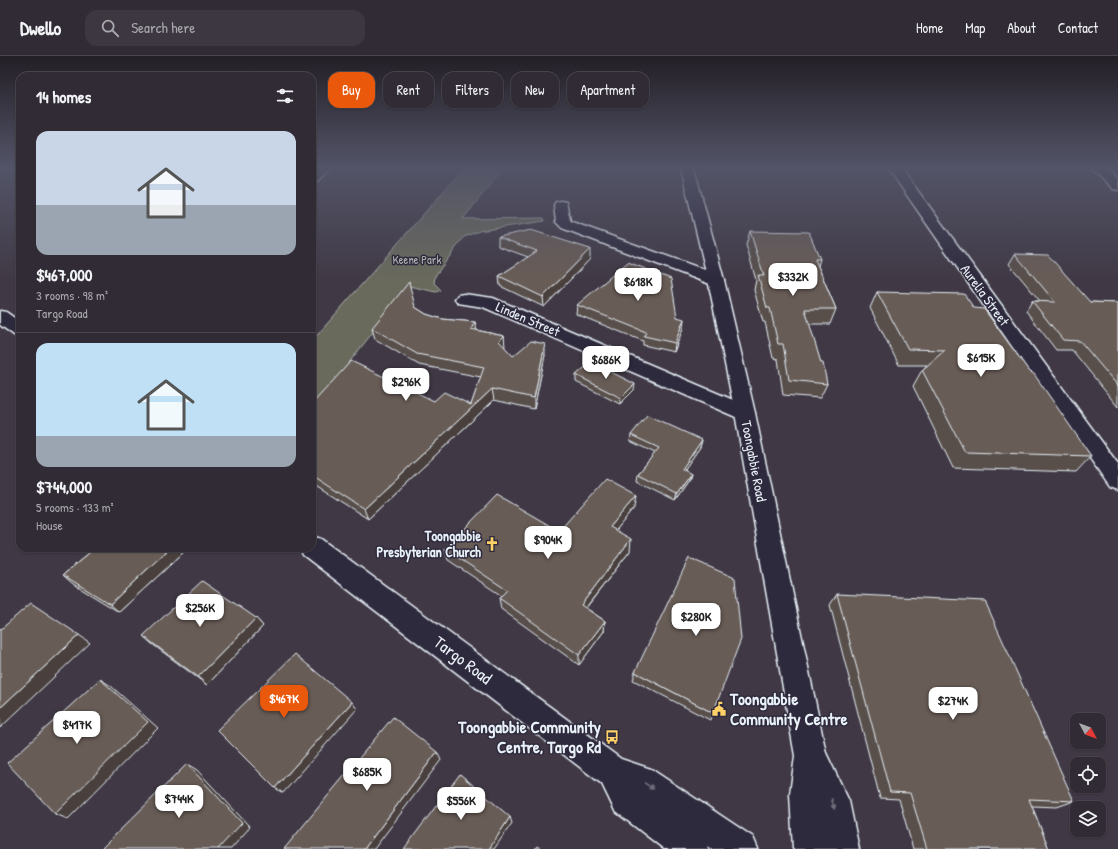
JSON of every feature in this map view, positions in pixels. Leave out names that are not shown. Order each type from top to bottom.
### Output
[{"type":"street","points":[[561,205],[563,222],[567,225],[716,280]]},
{"type":"street","name":"Toongabbie Road","points":[[697,205],[716,280],[745,413],[811,756],[833,801],[842,849]]},
{"type":"street","name":"Aurelia Street","points":[[920,205],[1118,481]]},
{"type":"street","name":"Linden Street","points":[[464,299],[487,302],[745,413]]},
{"type":"street","points":[[0,316],[16,328]]},
{"type":"street","name":"Targo Road","points":[[316,550],[613,774],[627,799],[691,849]]},
{"type":"street","name":"Toongabbie Road","points":[[810,849],[806,794],[811,756]]},
{"type":"street","name":"Targo Road","points":[[613,774],[640,780],[741,849]]},
{"type":"green space","name":"Keene Park","points":[[431,205],[474,205],[463,219],[544,218],[545,221],[479,231],[464,237],[435,276],[434,283],[441,290],[436,292],[409,286],[316,405],[316,336]]},
{"type":"building","points":[[531,230],[590,249],[543,297],[499,276],[537,251],[498,237]]},
{"type":"building","points":[[750,231],[809,232],[820,259],[815,259],[836,309],[805,309],[821,363],[823,363],[827,384],[789,380],[783,344],[778,344],[770,308],[767,308],[758,275],[764,276]]},
{"type":"building","points":[[1015,254],[1048,255],[1090,302],[1118,303],[1118,386],[1080,341],[1063,340],[1032,301],[1055,302]]},
{"type":"building","points":[[628,262],[671,279],[677,317],[684,319],[675,343],[644,336],[646,332],[577,305]]},
{"type":"building","points":[[409,282],[415,307],[426,314],[442,319],[475,322],[471,329],[504,336],[499,341],[513,356],[531,341],[545,344],[534,398],[492,389],[364,509],[316,478],[316,400],[351,361],[434,401],[444,392],[471,405],[484,367],[417,354],[372,328]]},
{"type":"building","points":[[877,292],[964,294],[974,308],[984,309],[1029,371],[1034,374],[1091,456],[965,452],[922,370],[945,350],[908,349]]},
{"type":"building","points":[[591,362],[635,384],[621,398],[576,375]]},
{"type":"building","points":[[647,415],[702,440],[682,469],[691,474],[677,494],[638,474],[659,448],[631,435]]},
{"type":"building","points":[[605,479],[636,496],[610,527],[631,539],[581,605],[605,621],[579,655],[499,598],[507,590],[445,549],[497,495],[559,531]]},
{"type":"building","points":[[90,552],[166,552],[110,604],[63,575]]},
{"type":"building","points":[[689,558],[735,578],[741,639],[713,713],[635,672]]},
{"type":"building","points":[[202,581],[256,618],[198,677],[143,636]]},
{"type":"building","points":[[837,594],[985,601],[1074,801],[1029,799],[1049,849],[927,849],[910,793],[890,792]]},
{"type":"building","points":[[31,603],[79,635],[0,708],[0,630]]},
{"type":"building","points":[[295,654],[352,702],[275,788],[217,730]]},
{"type":"building","points":[[100,679],[148,722],[55,814],[7,763]]},
{"type":"building","points":[[393,717],[437,752],[364,849],[284,849]]},
{"type":"building","points":[[187,764],[242,823],[218,849],[101,849]]},
{"type":"building","points":[[460,774],[510,817],[489,849],[404,849]]},
{"type":"place","name":"Toongabbie Presbyterian Church","points":[[492,544]]},
{"type":"place","name":"Toongabbie Community Centre","points":[[719,709]]},
{"type":"place","name":"Toongabbie Community Centre, Targo Rd","points":[[612,737]]}]
